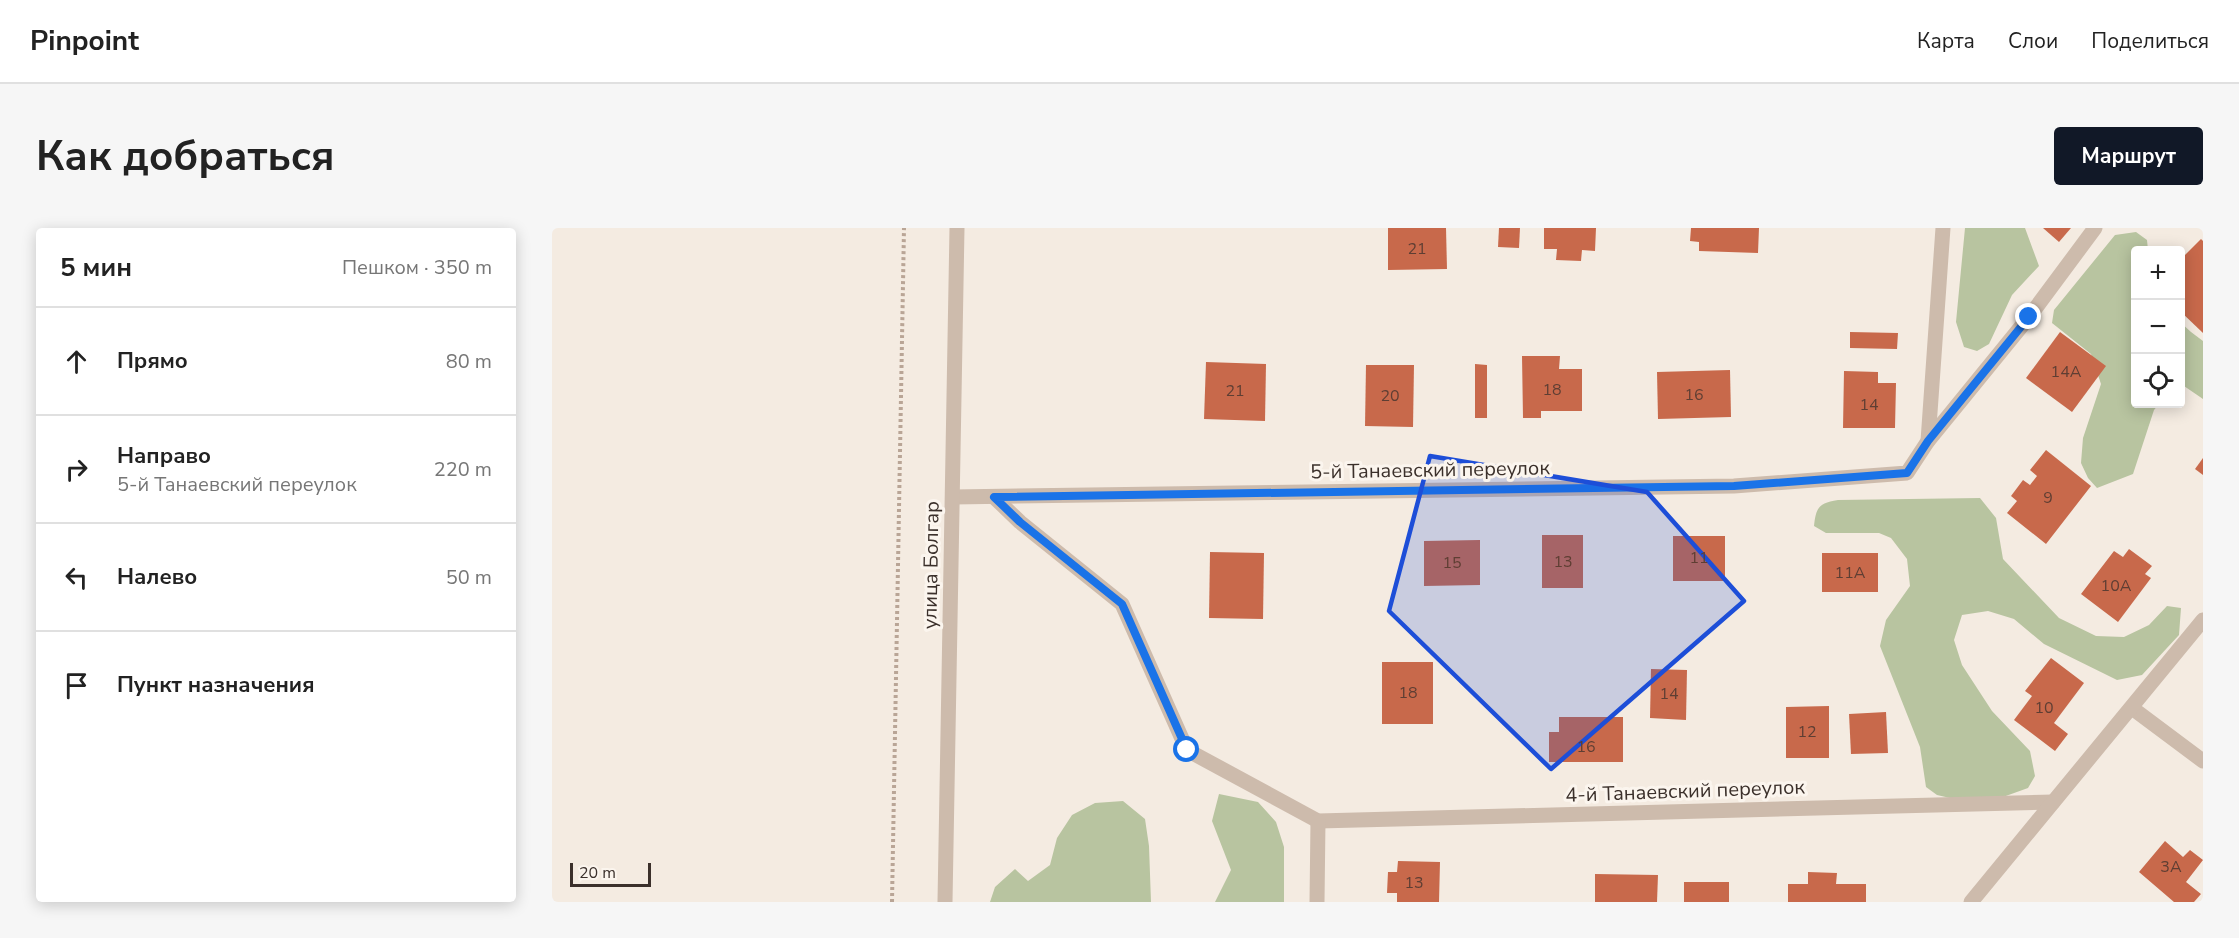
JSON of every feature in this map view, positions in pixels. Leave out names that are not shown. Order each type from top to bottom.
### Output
[{"type":"street","name":"улица Болгар","points":[[945,902],[957,228]]},
{"type":"street","points":[[1928,441],[1943,228]]},
{"type":"street","points":[[1928,441],[2029,317],[2095,228]]},
{"type":"street","name":"5-й Танаевский переулок","points":[[953,497],[1734,486],[1907,473],[1928,441]]},
{"type":"street","points":[[994,497],[1020,522],[1122,604],[1187,750],[1318,820],[1317,902]]},
{"type":"street","points":[[1971,902],[2203,620]]},
{"type":"street","points":[[2132,708],[2203,761]]},
{"type":"street","name":"4-й Танаевский переулок","points":[[1318,820],[2053,802]]},
{"type":"path","points":[[892,902],[904,228]]},
{"type":"highlighted area","points":[[1430,456],[1647,492],[1744,601],[1551,769],[1389,611]]},
{"type":"green space","points":[[1965,228],[2025,228],[2039,266],[2012,295],[1989,344],[1977,351],[1964,347],[1956,322]]},
{"type":"green space","points":[[2136,232],[2147,240],[2148,246],[2131,246],[2131,408],[2156,408],[2133,474],[2097,488],[2088,478],[2081,463],[2083,438],[2101,384],[2091,354],[2052,323],[2054,310],[2115,235]]},
{"type":"green space","points":[[2185,327],[2203,341],[2203,399],[2185,387]]},
{"type":"green space","points":[[1980,498],[1996,518],[2003,559],[2059,618],[2096,636],[2124,637],[2149,625],[2167,606],[2181,608],[2179,635],[2142,675],[2117,680],[2044,644],[2014,619],[1988,611],[1962,615],[1954,640],[1962,665],[1992,711],[2030,751],[2035,776],[2028,788],[2003,797],[1963,801],[1937,795],[1926,787],[1920,747],[1880,646],[1886,620],[1910,586],[1907,559],[1891,538],[1879,533],[1826,533],[1814,526],[1817,510],[1827,503],[1838,500]]},
{"type":"green space","points":[[1219,794],[1258,802],[1276,822],[1284,847],[1284,902],[1215,902],[1231,870],[1212,821]]},
{"type":"green space","points":[[1123,801],[1145,819],[1149,846],[1151,902],[990,902],[995,887],[1015,869],[1028,881],[1050,865],[1057,838],[1072,815],[1095,803]]},
{"type":"building","points":[[1388,228],[1446,228],[1447,269],[1388,270]]},
{"type":"building","points":[[1499,228],[1520,228],[1519,248],[1498,247]]},
{"type":"building","points":[[1544,228],[1596,228],[1595,251],[1582,250],[1581,261],[1556,260],[1557,249],[1544,249]]},
{"type":"building","points":[[1691,228],[1759,228],[1758,253],[1699,251],[1699,242],[1690,241]]},
{"type":"building","points":[[2043,228],[2071,228],[2059,242]]},
{"type":"building","points":[[2201,239],[2203,241],[2203,333],[2185,316],[2185,255]]},
{"type":"building","points":[[1850,332],[1898,333],[1897,349],[1850,348]]},
{"type":"building","points":[[2060,332],[2106,366],[2072,412],[2026,378]]},
{"type":"building","points":[[1522,356],[1560,356],[1559,369],[1582,369],[1582,411],[1541,411],[1541,418],[1523,418]]},
{"type":"building","points":[[1206,362],[1266,364],[1265,421],[1204,419]]},
{"type":"building","points":[[1475,364],[1487,365],[1487,418],[1475,418]]},
{"type":"building","points":[[1366,365],[1414,365],[1413,427],[1365,426]]},
{"type":"building","points":[[1730,370],[1731,417],[1658,419],[1657,372]]},
{"type":"building","points":[[1844,371],[1878,372],[1878,383],[1896,383],[1895,428],[1843,428]]},
{"type":"building","points":[[2046,450],[2091,486],[2046,544],[2007,513],[2017,501],[2011,496],[2023,480],[2030,485],[2037,476],[2030,470]]},
{"type":"building","points":[[2203,458],[2203,475],[2195,469]]},
{"type":"building","points":[[1542,535],[1583,535],[1583,588],[1542,588]]},
{"type":"building","points":[[1673,536],[1725,536],[1725,581],[1673,581]]},
{"type":"building","points":[[1480,540],[1480,585],[1424,586],[1424,541]]},
{"type":"building","points":[[2129,549],[2152,566],[2145,574],[2151,578],[2118,622],[2081,594],[2114,551],[2123,557]]},
{"type":"building","points":[[1210,552],[1264,553],[1263,619],[1209,618]]},
{"type":"building","points":[[1822,553],[1878,553],[1878,592],[1822,592]]},
{"type":"building","points":[[2051,658],[2084,683],[2054,723],[2068,734],[2055,751],[2014,720],[2032,696],[2025,691]]},
{"type":"building","points":[[1382,662],[1433,662],[1433,724],[1382,724]]},
{"type":"building","points":[[1651,669],[1687,670],[1686,720],[1650,718]]},
{"type":"building","points":[[1829,706],[1829,758],[1786,758],[1786,707]]},
{"type":"building","points":[[1886,712],[1888,753],[1851,754],[1849,714]]},
{"type":"building","points":[[1559,717],[1623,717],[1623,762],[1549,762],[1549,732],[1559,732]]},
{"type":"building","points":[[2165,841],[2183,857],[2190,850],[2203,860],[2186,882],[2201,894],[2194,902],[2174,902],[2139,872]]},
{"type":"building","points":[[1398,861],[1440,862],[1439,902],[1397,902],[1397,893],[1387,893],[1388,872],[1397,872]]},
{"type":"building","points":[[1808,872],[1837,873],[1836,884],[1866,884],[1866,902],[1788,902],[1788,884],[1808,884]]},
{"type":"building","points":[[1595,874],[1658,875],[1657,902],[1595,902]]},
{"type":"building","points":[[1684,882],[1729,882],[1729,902],[1684,902]]},
{"type":"route","points":[[1187,750],[1122,604],[1020,522],[994,497],[1734,486],[1907,473],[1928,441],[2029,317]]}]
